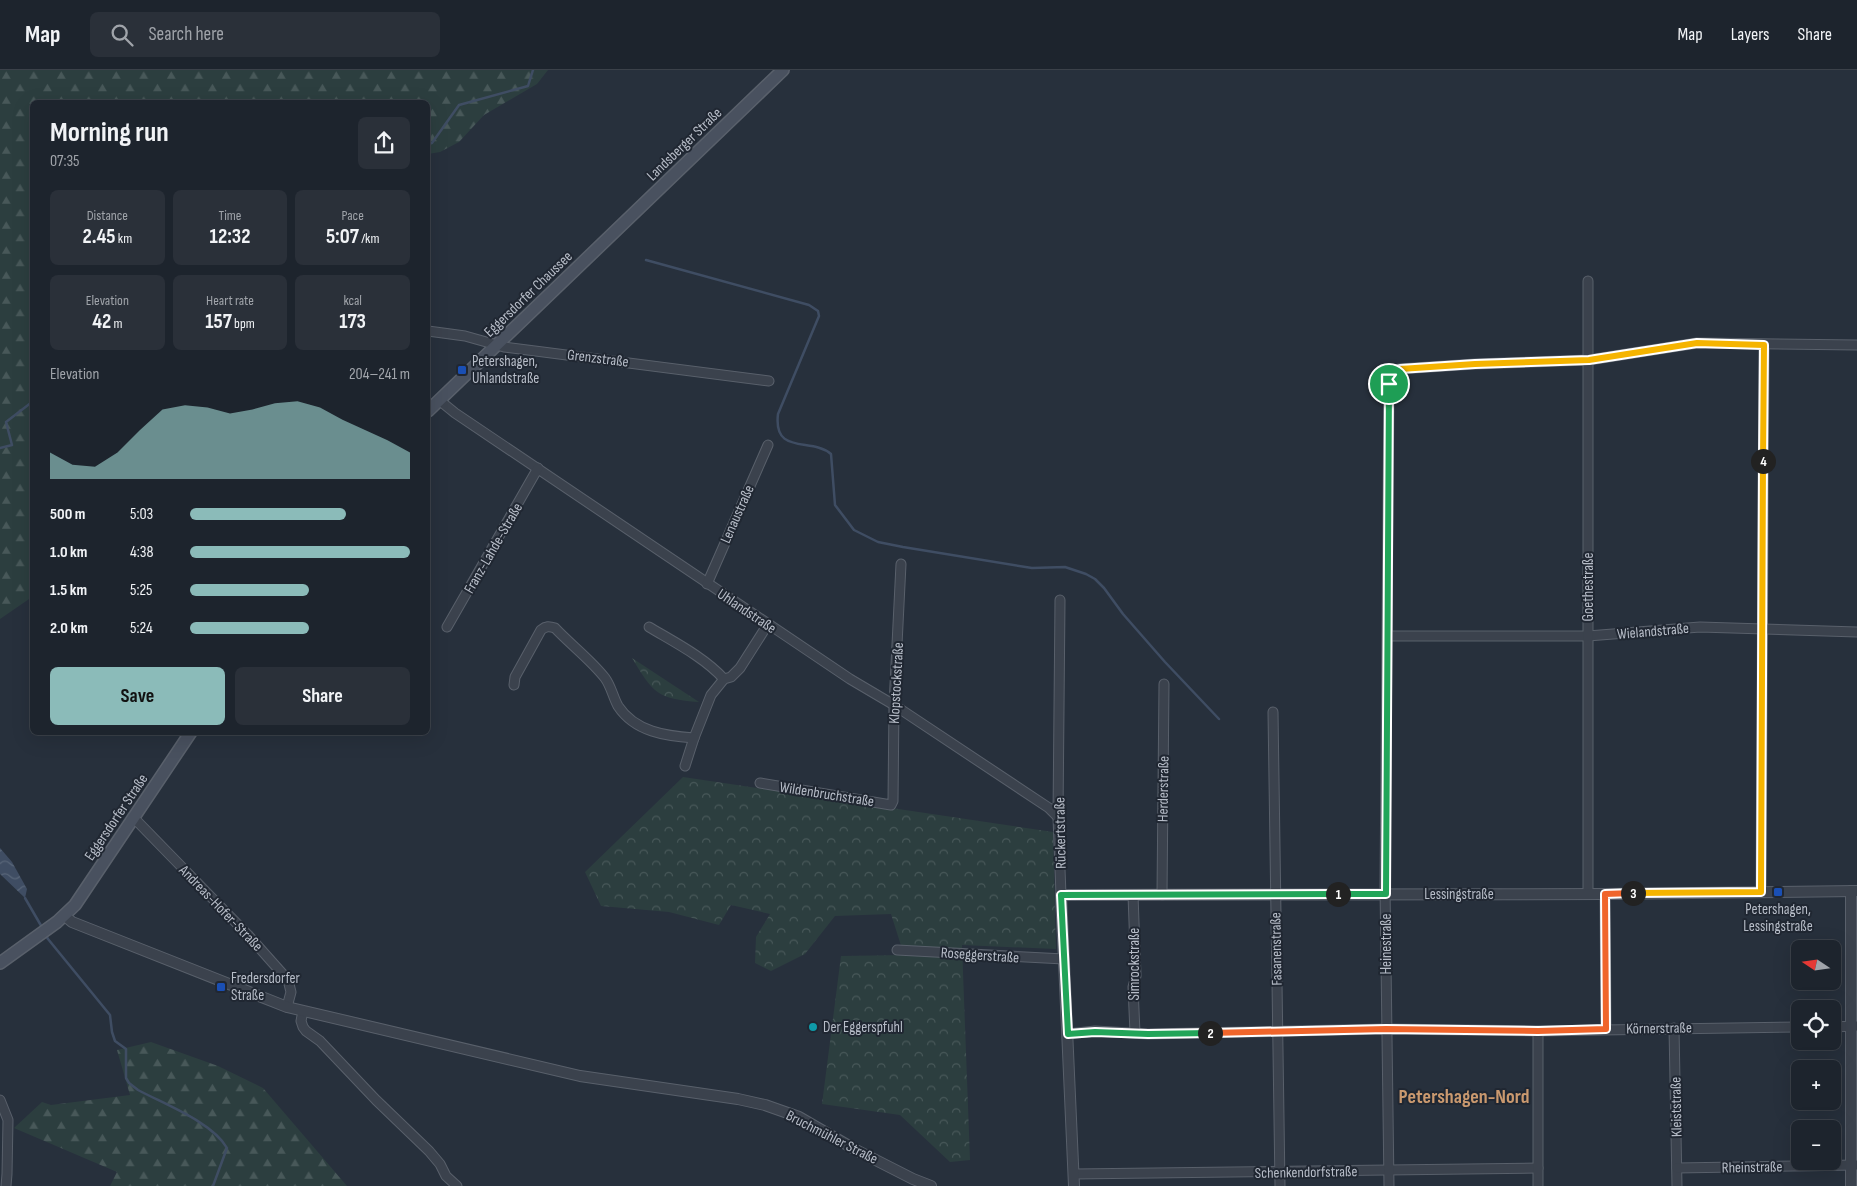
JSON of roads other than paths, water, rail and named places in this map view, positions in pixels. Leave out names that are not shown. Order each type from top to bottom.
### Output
[{"type":"main road","name":"Landsberger Straße","points":[[606,240],[783,70]]},
{"type":"main road","name":"Eggersdorfer Chaussee","points":[[430,409],[606,240]]},
{"type":"main road","name":"Eggersdorfer Straße","points":[[65,916],[79,899],[189,735]]},
{"type":"main road","points":[[0,963],[65,916]]},
{"type":"street","name":"Goethestraße","points":[[1588,281],[1588,894]]},
{"type":"street","name":"Grenzstraße","points":[[430,331],[465,336],[497,344],[769,381]]},
{"type":"street","points":[[1589,360],[1688,344],[1857,345]]},
{"type":"street","points":[[1761,892],[1764,345]]},
{"type":"street","name":"Heinestraße","points":[[1389,1186],[1386,894],[1389,384],[1392,373],[1400,369],[1589,360]]},
{"type":"street","name":"Uhlandstraße","points":[[439,400],[455,413],[706,584],[850,680],[894,704],[1049,808],[1058,817]]},
{"type":"street","name":"Lenaustraße","points":[[706,584],[768,445]]},
{"type":"street","name":"Franz-Lahde-Straße","points":[[447,627],[538,468]]},
{"type":"street","name":"Klopstockstraße","points":[[893,801],[894,704],[901,564]]},
{"type":"street","name":"Rückertstraße","points":[[1060,600],[1058,817],[1074,1186]]},
{"type":"street","points":[[685,766],[694,738],[712,695],[724,679],[731,677],[740,668],[768,624]]},
{"type":"street","points":[[514,685],[515,676],[541,630],[546,626],[555,628],[605,678],[618,706],[631,720],[655,733],[694,738]]},
{"type":"street","name":"Wielandstraße","points":[[1388,636],[1588,636],[1700,627],[1857,632]]},
{"type":"street","points":[[649,628],[684,648],[717,671],[724,679]]},
{"type":"street","name":"Herderstraße","points":[[1162,895],[1164,684]]},
{"type":"street","name":"Fasanenstraße","points":[[1273,712],[1280,1186]]},
{"type":"street","name":"Wildenbruchstraße","points":[[760,783],[891,805],[893,801]]},
{"type":"street","name":"Andreas-Hofer-Straße","points":[[134,818],[248,935],[288,980],[291,992],[287,1007]]},
{"type":"street","points":[[1851,1186],[1854,1165],[1854,891]]},
{"type":"street","name":"Lessingstraße","points":[[1061,895],[1605,894],[1854,891]]},
{"type":"street","points":[[1605,894],[1606,1029]]},
{"type":"street","name":"Simrockstraße","points":[[1133,895],[1136,976],[1133,987],[1135,1033]]},
{"type":"street","points":[[65,916],[74,923],[287,1007],[303,1011],[302,1021],[306,1031],[320,1041],[429,1152],[440,1164],[446,1176],[456,1186]]},
{"type":"street","name":"Roseggerstraße","points":[[897,950],[1064,959]]},
{"type":"street","name":"Bruchmühler Straße","points":[[303,1011],[573,1074],[639,1086],[738,1099],[765,1105],[799,1117],[856,1150],[931,1186]]},
{"type":"street","points":[[1841,1027],[1854,1026]]},
{"type":"street","name":"Körnerstraße","points":[[1068,1034],[1095,1032],[1148,1034],[1386,1029],[1538,1031],[1791,1027]]},
{"type":"street","name":"Kleiststraße","points":[[1674,1028],[1677,1186]]},
{"type":"street","points":[[1538,1031],[1538,1186]]},
{"type":"street","points":[[0,1100],[8,1120],[6,1186]]},
{"type":"street","name":"Rheinstraße","points":[[1677,1168],[1854,1165]]},
{"type":"street","name":"Schenkendorfstraße","points":[[1074,1174],[1538,1168]]},
{"type":"water","points":[[0,848],[12,862],[27,889],[25,898],[0,874]]},
{"type":"waterway","points":[[430,144],[459,105],[528,86],[533,70]]},
{"type":"waterway","points":[[646,260],[809,305],[818,311],[819,316],[778,414],[778,427],[782,436],[788,441],[814,446],[831,454],[835,505],[854,530],[878,542],[903,547],[1032,568],[1065,567],[1086,574],[1095,579],[1104,588],[1123,614],[1165,662],[1219,719]]},
{"type":"waterway","points":[[0,448],[12,445],[6,422],[30,404]]},
{"type":"waterway","points":[[25,898],[43,929]]},
{"type":"waterway","points":[[45,934],[110,1015],[115,1041],[126,1049],[126,1078],[129,1083],[138,1090],[199,1122],[220,1139],[227,1148],[213,1186]]},
{"type":"place","name":"Petershagen, Uhlandstraße","points":[[462,370]]},
{"type":"place","name":"Petershagen, Lessingstraße","points":[[1778,892]]},
{"type":"place","name":"Fredersdorfer Straße","points":[[221,987]]},
{"type":"place","name":"Der Eggerspfuhl","points":[[813,1027]]},
{"type":"district","name":"Petershagen-Nord","points":[[1464,1096]]}]
